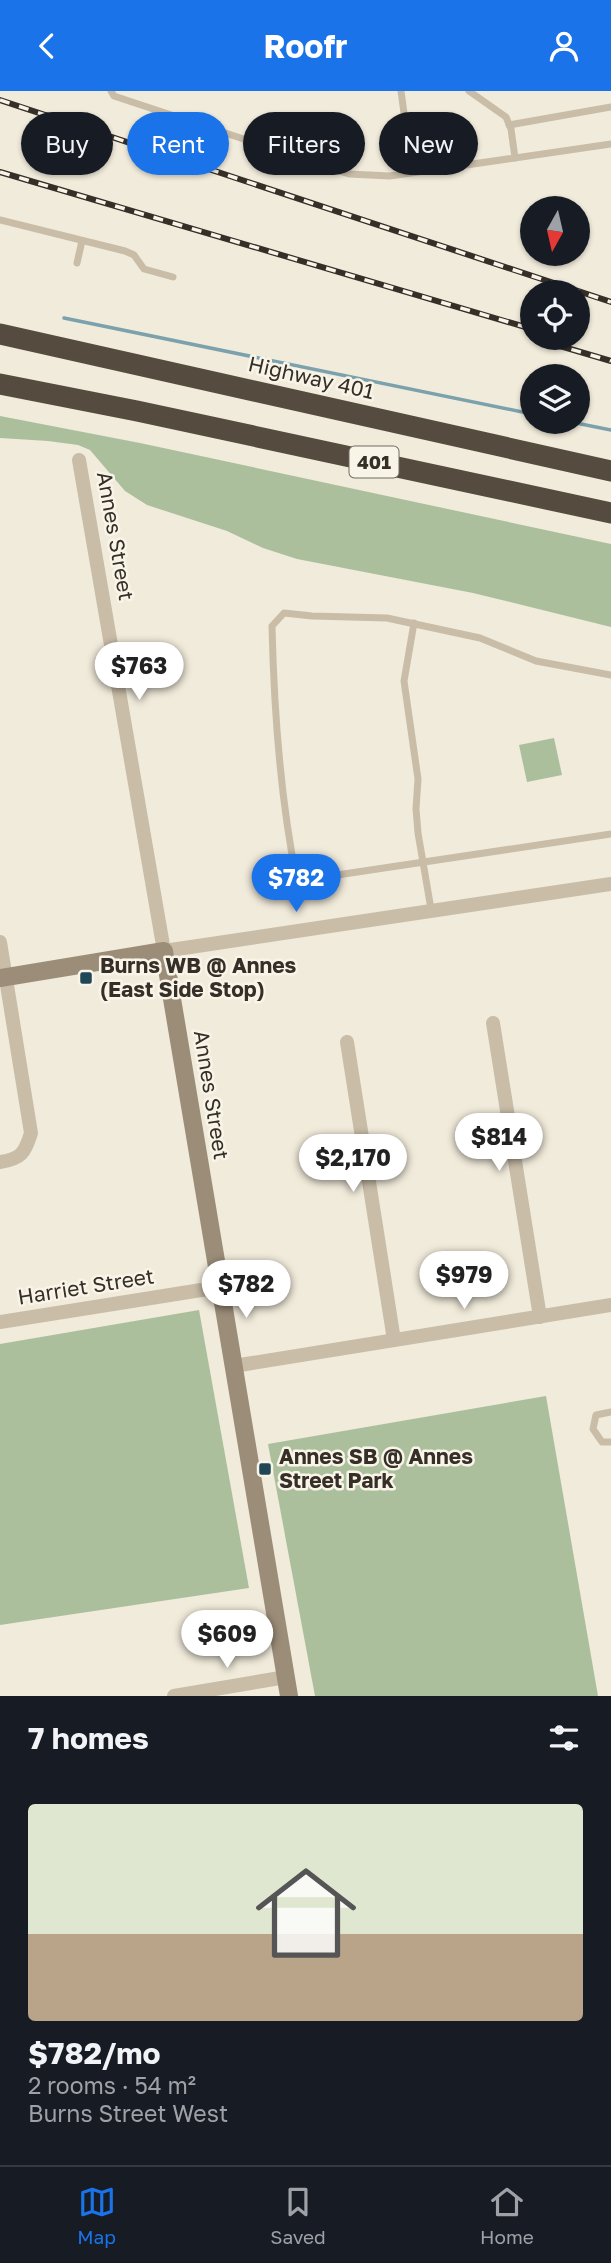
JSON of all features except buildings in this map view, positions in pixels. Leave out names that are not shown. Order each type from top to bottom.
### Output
[{"type":"highway","name":"Highway 401","points":[[0,334],[611,471]]},
{"type":"highway","name":"401","points":[[0,384],[611,513]]},
{"type":"street","name":"Annes Street","points":[[79,460],[289,1696]]},
{"type":"street","points":[[3,978],[432,909],[611,884]]},
{"type":"street","points":[[0,941],[3,978],[32,1133],[26,1149],[16,1160],[0,1163]]},
{"type":"street","points":[[493,1023],[540,1317]]},
{"type":"street","points":[[347,1042],[394,1340]]},
{"type":"street","name":"Harriet Street","points":[[0,1322],[220,1287]]},
{"type":"street","points":[[234,1366],[611,1305]]},
{"type":"street","points":[[174,1696],[286,1677]]},
{"type":"lane","points":[[111,91],[114,96],[349,174],[396,175]]},
{"type":"lane","points":[[401,91],[404,112]]},
{"type":"lane","points":[[469,91],[506,117],[515,158]]},
{"type":"lane","points":[[509,125],[611,107]]},
{"type":"lane","points":[[478,163],[611,144]]},
{"type":"lane","points":[[0,220],[125,251],[134,255],[144,269],[173,277]]},
{"type":"lane","points":[[77,263],[82,241]]},
{"type":"lane","points":[[611,675],[536,661],[480,638],[387,618],[284,613],[272,627],[288,835],[297,881],[611,834]]},
{"type":"lane","points":[[415,624],[404,681],[418,779],[416,810],[422,864],[432,909]]},
{"type":"lane","points":[[611,1412],[596,1415],[593,1429],[602,1442],[611,1442]]},
{"type":"green space","points":[[0,416],[140,443],[611,544],[611,627],[473,593],[297,559],[263,548],[227,531],[147,505],[125,491],[90,450],[78,445],[48,441],[0,438]]},
{"type":"green space","points":[[554,738],[562,775],[527,782],[519,745]]},
{"type":"green space","points":[[199,1310],[249,1588],[0,1625],[0,1344]]},
{"type":"green space","points":[[546,1396],[598,1696],[315,1696],[268,1444]]},
{"type":"waterway","points":[[64,318],[520,412]]},
{"type":"waterway","points":[[590,426],[611,430]]},
{"type":"railway","points":[[0,100],[611,302]]},
{"type":"railway","points":[[0,172],[520,325]]},
{"type":"railway","points":[[574,350],[611,361]]},
{"type":"place","name":"Burns WB @ Annes (East Side Stop)","points":[[86,978]]},
{"type":"place","name":"Annes SB @ Annes Street Park","points":[[265,1469]]}]
